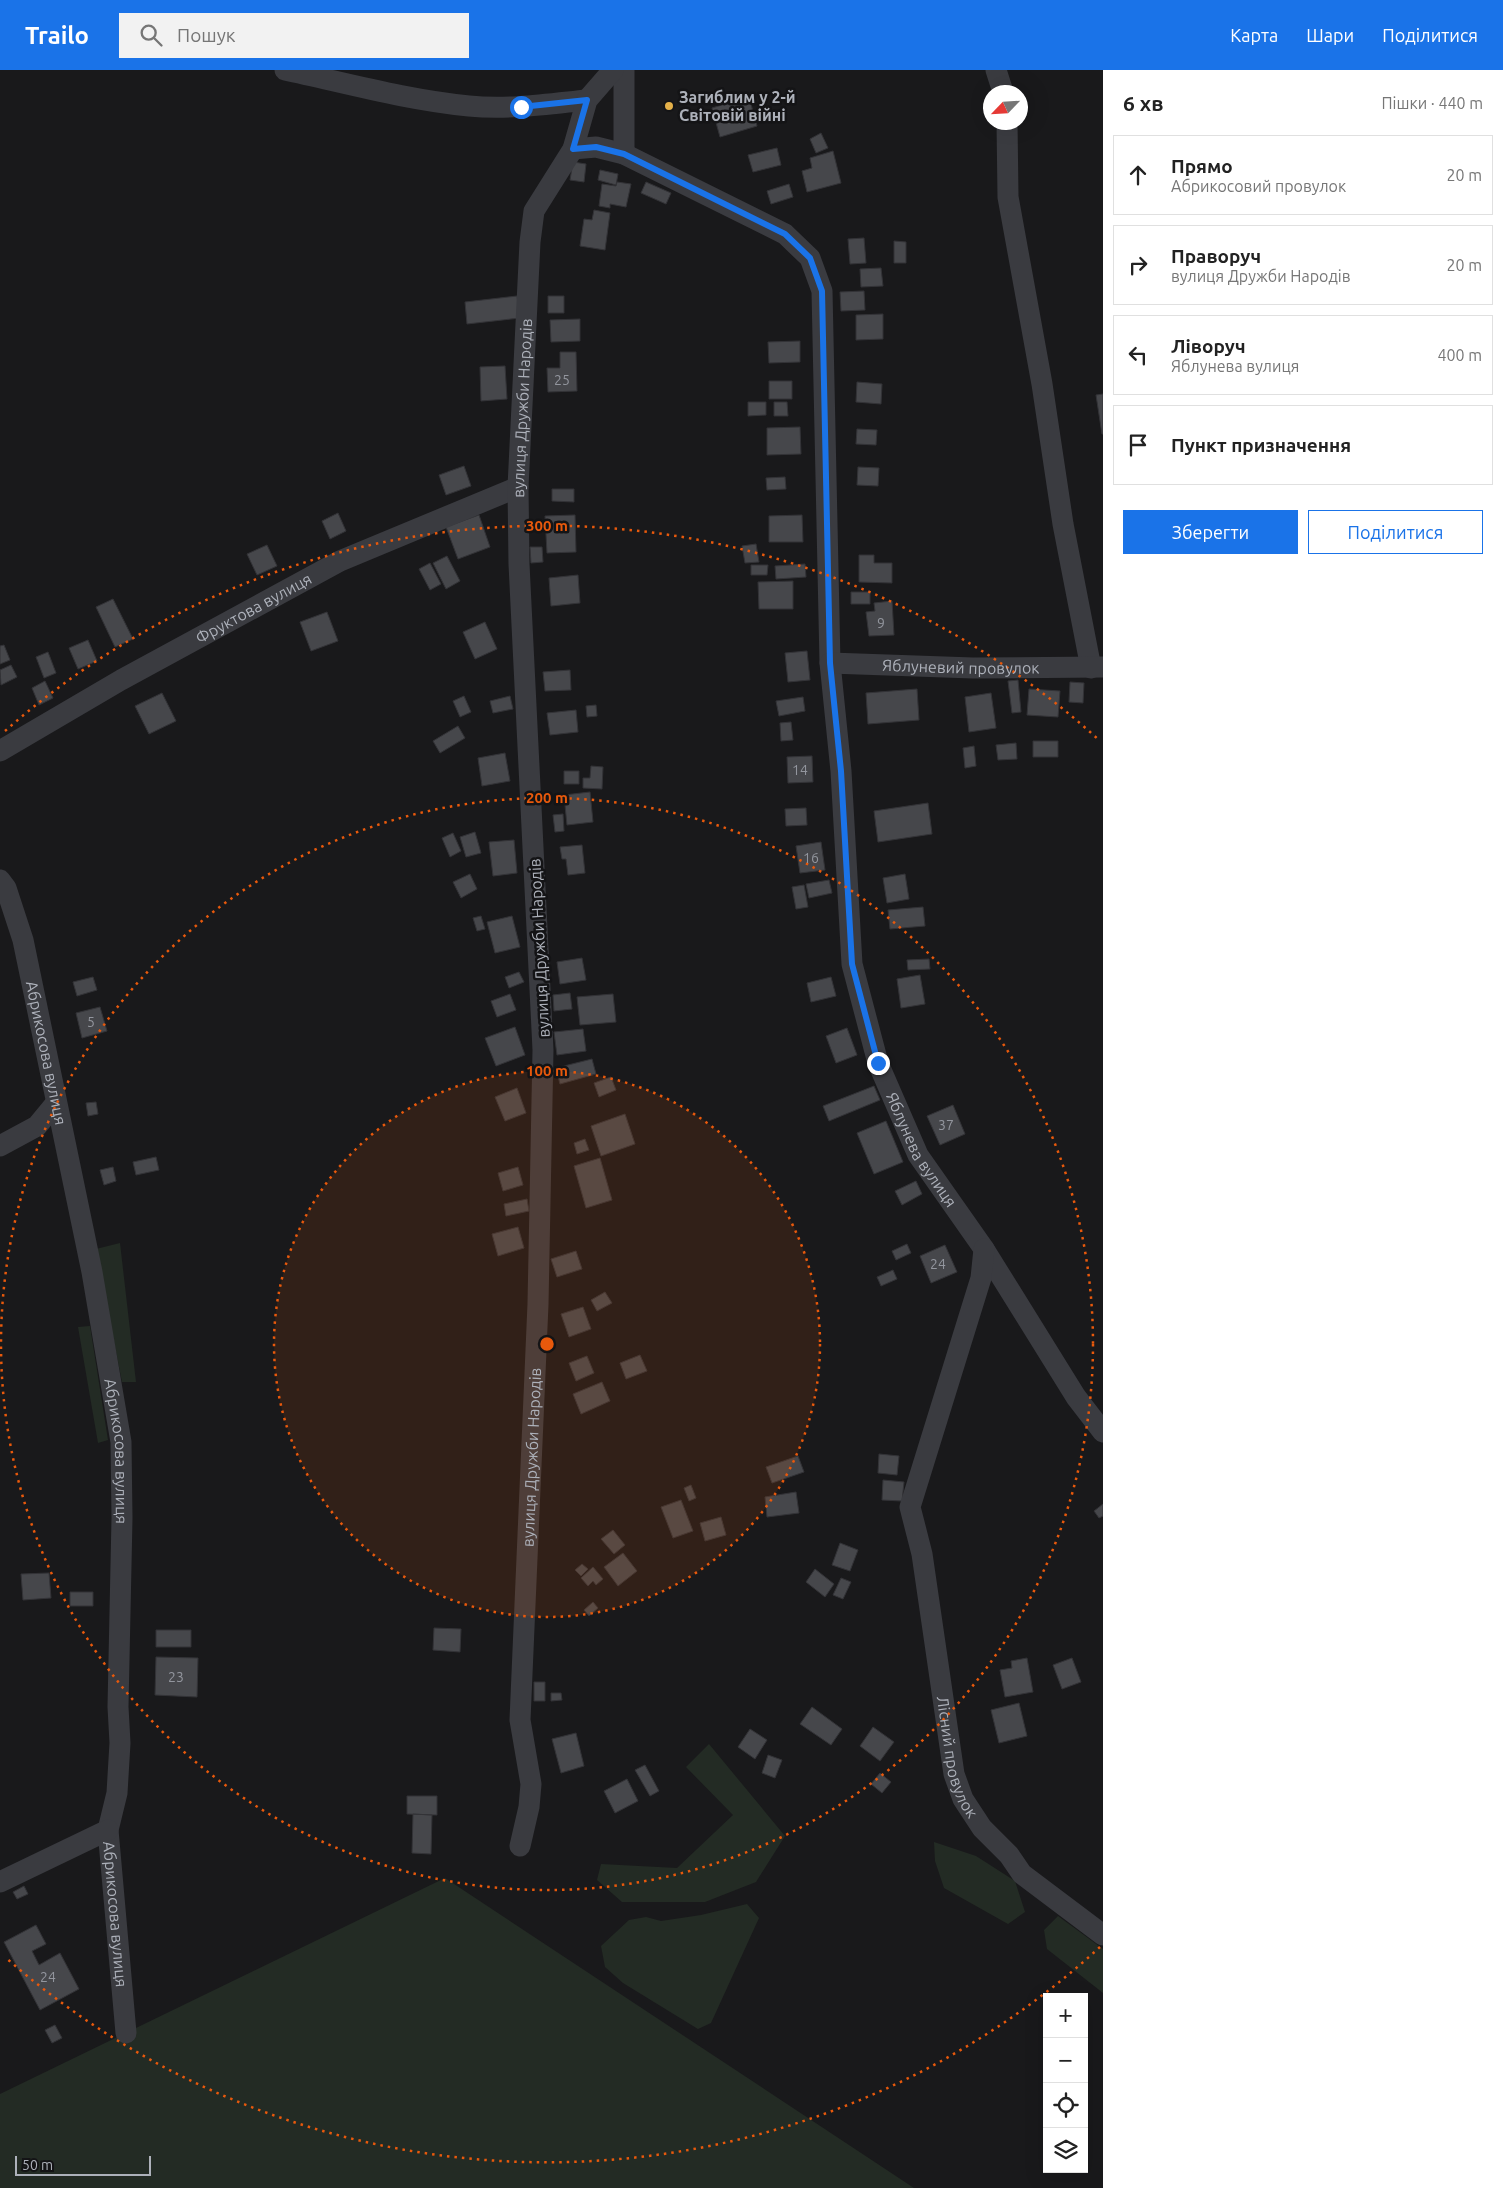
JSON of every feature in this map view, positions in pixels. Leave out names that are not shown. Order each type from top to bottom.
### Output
[{"type":"street","points":[[285,70],[393,93],[470,106],[521,107],[587,100]]},
{"type":"street","name":"вулиця Дружби Народів","points":[[520,1846],[529,1807],[531,1784],[520,1720],[538,1304],[543,1050],[519,564],[518,486],[530,242],[534,211],[573,149],[587,100],[613,70]]},
{"type":"street","points":[[624,70],[624,154]]},
{"type":"street","points":[[996,70],[1001,85]]},
{"type":"street","points":[[1007,130],[1008,197],[1042,384],[1063,524],[1097,668]]},
{"type":"street","name":"Яблунева вулиця","points":[[573,149],[596,147],[624,154],[785,234],[810,258],[822,291],[830,663],[841,771],[854,973],[878,1063],[918,1155],[984,1249],[1076,1397],[1103,1432]]},
{"type":"street","name":"Фруктова вулиця","points":[[0,751],[121,680],[340,561],[518,486]]},
{"type":"street","name":"Яблуневий провулок","points":[[830,663],[1097,668]]},
{"type":"street","name":"Абрикосова вулиця","points":[[0,880],[6,888],[23,940],[92,1272],[121,1442],[122,1528],[118,1707],[120,1743],[117,1793],[108,1830],[126,2033]]},
{"type":"street","points":[[0,1146],[36,1126],[56,1103]]},
{"type":"street","name":"Лісний провулок","points":[[984,1249],[981,1278],[910,1507],[922,1554],[954,1774],[963,1799],[982,1828],[1010,1855],[1022,1874],[1103,1935]]},
{"type":"street","points":[[0,1882],[108,1830]]},
{"type":"shaded area","points":[[120,1243],[136,1382],[122,1382],[96,1249]]},
{"type":"shaded area","points":[[90,1326],[108,1440],[98,1443],[78,1327]]},
{"type":"shaded area","points":[[709,1744],[785,1836],[756,1882],[705,1902],[622,1902],[597,1880],[601,1864],[677,1868],[733,1815],[686,1767]]},
{"type":"shaded area","points":[[934,1842],[976,1856],[1015,1881],[1025,1912],[1008,1924],[944,1888],[935,1861]]},
{"type":"shaded area","points":[[445,1878],[914,2188],[0,2188],[0,2094]]},
{"type":"shaded area","points":[[747,1904],[759,1918],[711,2023],[698,2029],[623,1983],[605,1967],[601,1946],[629,1920],[646,1917],[661,1921],[701,1915]]},
{"type":"shaded area","points":[[1058,1916],[1103,1949],[1103,1993],[1047,1949],[1044,1930]]},
{"type":"building","points":[[749,97],[757,126],[720,137],[712,108]]},
{"type":"building","points":[[821,133],[828,148],[816,153],[810,139]]},
{"type":"building","points":[[777,148],[781,165],[753,172],[748,155]]},
{"type":"building","points":[[833,151],[841,183],[807,192],[802,171],[812,168],[810,158]]},
{"type":"building","points":[[573,162],[586,164],[584,182],[570,180]]},
{"type":"building","points":[[600,170],[618,174],[616,185],[598,180]]},
{"type":"building","points":[[617,182],[631,184],[626,207],[610,204],[610,208],[599,206],[602,184],[616,186]]},
{"type":"building","points":[[646,182],[671,193],[666,204],[641,193]]},
{"type":"building","points":[[789,184],[793,197],[771,204],[767,191]]},
{"type":"building","points":[[594,210],[610,213],[605,250],[580,246],[584,219],[592,220]]},
{"type":"building","points":[[864,238],[866,263],[850,264],[848,239]]},
{"type":"building","points":[[894,241],[906,242],[906,263],[894,263]]},
{"type":"building","points":[[881,268],[883,286],[861,287],[860,269]]},
{"type":"building","points":[[864,291],[865,310],[841,311],[840,292]]},
{"type":"building","points":[[517,296],[520,318],[467,324],[465,302]]},
{"type":"building","points":[[548,296],[564,296],[564,313],[548,313]]},
{"type":"building","points":[[883,314],[883,339],[856,340],[856,315]]},
{"type":"building","points":[[580,319],[580,341],[551,342],[550,320]]},
{"type":"building","points":[[800,341],[800,362],[769,363],[768,342]]},
{"type":"building","points":[[560,352],[576,352],[577,391],[548,392],[547,368],[560,368]]},
{"type":"building","points":[[505,366],[507,399],[481,401],[480,367]]},
{"type":"building","points":[[769,381],[792,381],[792,399],[769,399]]},
{"type":"building","points":[[857,382],[882,384],[881,404],[856,402]]},
{"type":"building","points":[[1103,394],[1103,434],[1102,434],[1096,395]]},
{"type":"building","points":[[748,402],[766,402],[766,415],[748,416]]},
{"type":"building","points":[[774,402],[787,402],[788,416],[774,416]]},
{"type":"building","points":[[800,427],[801,454],[767,455],[767,428]]},
{"type":"building","points":[[857,429],[877,430],[876,445],[856,444]]},
{"type":"building","points":[[464,466],[471,486],[446,495],[439,475]]},
{"type":"building","points":[[858,467],[879,468],[878,486],[857,485]]},
{"type":"building","points":[[785,477],[786,489],[767,490],[766,478]]},
{"type":"building","points":[[552,489],[574,489],[574,502],[552,501]]},
{"type":"building","points":[[338,513],[346,531],[330,539],[322,521]]},
{"type":"building","points":[[479,515],[490,547],[458,559],[446,527]]},
{"type":"building","points":[[575,515],[576,552],[547,553],[545,516]]},
{"type":"building","points":[[802,515],[803,542],[769,542],[769,516]]},
{"type":"building","points":[[756,544],[759,562],[745,563],[742,546]]},
{"type":"building","points":[[267,545],[277,566],[257,575],[247,554]]},
{"type":"building","points":[[530,547],[542,547],[543,562],[531,563]]},
{"type":"building","points":[[859,555],[874,555],[874,563],[892,563],[892,583],[859,582]]},
{"type":"building","points":[[447,556],[460,581],[446,589],[433,563]]},
{"type":"building","points":[[430,563],[441,584],[430,590],[419,569]]},
{"type":"building","points":[[805,564],[806,577],[776,579],[775,566]]},
{"type":"building","points":[[751,565],[768,565],[767,575],[751,575]]},
{"type":"building","points":[[578,575],[580,603],[551,606],[549,578]]},
{"type":"building","points":[[793,581],[793,609],[759,609],[758,582]]},
{"type":"building","points":[[851,592],[870,592],[870,604],[851,604]]},
{"type":"building","points":[[113,599],[133,639],[115,647],[96,607]]},
{"type":"building","points":[[892,601],[894,635],[869,636],[866,612],[875,611],[874,603]]},
{"type":"building","points":[[327,612],[338,641],[311,651],[300,622]]},
{"type":"building","points":[[485,622],[497,649],[475,659],[463,632]]},
{"type":"building","points":[[88,640],[97,661],[78,669],[69,648]]},
{"type":"building","points":[[4,645],[10,660],[0,664],[0,646]]},
{"type":"building","points":[[807,651],[810,680],[788,682],[785,653]]},
{"type":"building","points":[[48,652],[56,673],[44,678],[36,657]]},
{"type":"building","points":[[11,665],[17,677],[1,685],[0,670]]},
{"type":"building","points":[[570,670],[571,690],[545,691],[543,672]]},
{"type":"building","points":[[1018,680],[1021,712],[1012,713],[1008,681]]},
{"type":"building","points":[[45,681],[53,698],[39,705],[32,688]]},
{"type":"building","points":[[1070,682],[1084,683],[1083,703],[1069,702]]},
{"type":"building","points":[[917,689],[919,720],[868,724],[866,693]]},
{"type":"building","points":[[1029,689],[1060,691],[1058,717],[1027,715]]},
{"type":"building","points":[[162,693],[176,721],[149,734],[135,706]]},
{"type":"building","points":[[991,693],[996,728],[969,732],[965,697]]},
{"type":"building","points":[[464,696],[471,712],[460,717],[453,701]]},
{"type":"building","points":[[510,696],[513,709],[493,713],[490,701]]},
{"type":"building","points":[[803,697],[805,711],[779,716],[776,701]]},
{"type":"building","points":[[596,705],[597,716],[587,717],[586,706]]},
{"type":"building","points":[[576,710],[578,732],[550,735],[547,713]]},
{"type":"building","points":[[791,722],[793,740],[781,741],[780,723]]},
{"type":"building","points":[[458,726],[465,738],[440,753],[433,741]]},
{"type":"building","points":[[1033,741],[1058,741],[1058,757],[1033,757]]},
{"type":"building","points":[[1016,743],[1017,759],[998,760],[996,745]]},
{"type":"building","points":[[974,746],[976,766],[965,768],[963,748]]},
{"type":"building","points":[[505,753],[510,781],[482,786],[478,758]]},
{"type":"building","points":[[812,756],[813,782],[788,783],[787,757]]},
{"type":"building","points":[[591,766],[603,767],[602,789],[583,788],[583,778],[590,778]]},
{"type":"building","points":[[564,771],[579,771],[579,784],[564,784]]},
{"type":"building","points":[[590,792],[593,822],[567,825],[564,795]]},
{"type":"building","points":[[928,803],[932,834],[878,842],[874,811]]},
{"type":"building","points":[[806,808],[807,825],[786,826],[785,809]]},
{"type":"building","points":[[563,814],[564,831],[555,832],[553,815]]},
{"type":"building","points":[[475,832],[481,853],[466,857],[460,837]]},
{"type":"building","points":[[453,833],[461,851],[450,857],[442,838]]},
{"type":"building","points":[[514,840],[517,873],[493,876],[489,842]]},
{"type":"building","points":[[821,842],[825,870],[800,873],[796,846]]},
{"type":"building","points":[[582,845],[585,873],[568,875],[566,859],[562,859],[560,847]]},
{"type":"building","points":[[470,874],[477,889],[461,898],[453,882]]},
{"type":"building","points":[[905,874],[909,899],[887,903],[883,878]]},
{"type":"building","points":[[829,880],[832,893],[809,898],[806,884]]},
{"type":"building","points":[[804,885],[808,907],[796,909],[792,887]]},
{"type":"building","points":[[923,907],[925,926],[890,929],[888,910]]},
{"type":"building","points":[[481,916],[485,929],[477,931],[473,918]]},
{"type":"building","points":[[512,916],[520,947],[495,953],[487,922]]},
{"type":"building","points":[[582,958],[586,980],[560,984],[557,962]]},
{"type":"building","points":[[929,959],[930,969],[908,970],[907,960]]},
{"type":"building","points":[[519,972],[524,982],[509,988],[505,977]]},
{"type":"building","points":[[920,975],[925,1004],[901,1008],[897,979]]},
{"type":"building","points":[[93,977],[97,990],[77,996],[73,982]]},
{"type":"building","points":[[831,977],[836,996],[811,1002],[807,983]]},
{"type":"building","points":[[570,993],[572,1009],[554,1011],[553,995]]},
{"type":"building","points":[[510,994],[516,1010],[497,1017],[491,1001]]},
{"type":"building","points":[[613,994],[616,1022],[580,1025],[577,997]]},
{"type":"building","points":[[100,1007],[107,1031],[82,1038],[76,1013]]},
{"type":"building","points":[[515,1027],[525,1055],[496,1066],[485,1038]]},
{"type":"building","points":[[847,1028],[857,1055],[836,1063],[826,1036]]},
{"type":"building","points":[[583,1029],[586,1051],[557,1055],[554,1032]]},
{"type":"building","points":[[592,1059],[596,1074],[560,1084],[556,1068]]},
{"type":"building","points":[[611,1077],[616,1090],[599,1097],[594,1083]]},
{"type":"building","points":[[874,1086],[880,1100],[829,1121],[823,1106]]},
{"type":"building","points":[[517,1088],[526,1113],[505,1121],[495,1097]]},
{"type":"building","points":[[96,1102],[98,1114],[88,1116],[86,1103]]},
{"type":"building","points":[[953,1105],[965,1134],[940,1145],[927,1116]]},
{"type":"building","points":[[625,1114],[635,1144],[601,1156],[591,1126]]},
{"type":"building","points":[[886,1121],[903,1162],[874,1174],[857,1133]]},
{"type":"building","points":[[585,1139],[589,1150],[577,1154],[574,1143]]},
{"type":"building","points":[[156,1157],[159,1170],[136,1175],[133,1162]]},
{"type":"building","points":[[600,1158],[612,1200],[586,1208],[574,1166]]},
{"type":"building","points":[[113,1167],[116,1181],[104,1185],[100,1170]]},
{"type":"building","points":[[518,1167],[523,1185],[503,1191],[498,1173]]},
{"type":"building","points":[[916,1181],[922,1194],[902,1205],[895,1191]]},
{"type":"building","points":[[527,1199],[529,1211],[506,1216],[504,1204]]},
{"type":"building","points":[[518,1227],[524,1248],[498,1256],[492,1234]]},
{"type":"building","points":[[907,1244],[911,1253],[896,1260],[892,1251]]},
{"type":"building","points":[[945,1245],[957,1272],[931,1283],[920,1256]]},
{"type":"building","points":[[576,1251],[582,1269],[557,1277],[551,1259]]},
{"type":"building","points":[[893,1270],[897,1279],[881,1286],[877,1277]]},
{"type":"building","points":[[605,1292],[612,1303],[597,1311],[591,1300]]},
{"type":"building","points":[[583,1307],[591,1329],[569,1337],[561,1314]]},
{"type":"building","points":[[640,1355],[647,1371],[626,1379],[620,1363]]},
{"type":"building","points":[[587,1356],[594,1373],[576,1381],[569,1363]]},
{"type":"building","points":[[602,1382],[610,1401],[581,1414],[573,1394]]},
{"type":"building","points":[[879,1454],[899,1456],[897,1475],[878,1473]]},
{"type":"building","points":[[798,1456],[804,1472],[772,1483],[766,1467]]},
{"type":"building","points":[[883,1480],[904,1482],[902,1501],[882,1500]]},
{"type":"building","points":[[691,1485],[696,1498],[689,1501],[684,1488]]},
{"type":"building","points":[[796,1492],[799,1513],[767,1517],[765,1497]]},
{"type":"building","points":[[681,1500],[693,1531],[673,1538],[661,1507]]},
{"type":"building","points":[[1103,1504],[1103,1516],[1099,1518],[1094,1511]]},
{"type":"building","points":[[721,1517],[726,1535],[705,1541],[700,1523]]},
{"type":"building","points":[[613,1530],[625,1545],[614,1554],[601,1539]]},
{"type":"building","points":[[840,1543],[858,1550],[850,1571],[832,1565]]},
{"type":"building","points":[[623,1553],[637,1571],[618,1586],[604,1567]]},
{"type":"building","points":[[582,1564],[588,1569],[581,1576],[575,1570]]},
{"type":"building","points":[[593,1567],[603,1579],[596,1585],[593,1581],[588,1586],[581,1578]]},
{"type":"building","points":[[815,1569],[834,1584],[825,1597],[806,1582]]},
{"type":"building","points":[[49,1573],[51,1598],[23,1600],[21,1574]]},
{"type":"building","points":[[841,1578],[851,1582],[843,1599],[833,1595]]},
{"type":"building","points":[[70,1592],[93,1592],[93,1606],[70,1606]]},
{"type":"building","points":[[593,1602],[598,1608],[589,1616],[584,1610]]},
{"type":"building","points":[[434,1628],[461,1629],[460,1652],[433,1650]]},
{"type":"building","points":[[156,1630],[191,1630],[191,1647],[156,1647]]},
{"type":"building","points":[[156,1657],[198,1658],[197,1697],[155,1695]]},
{"type":"building","points":[[1027,1658],[1033,1692],[1005,1697],[1000,1670],[1012,1668],[1011,1661]]},
{"type":"building","points":[[1072,1658],[1081,1682],[1062,1689],[1053,1665]]},
{"type":"building","points":[[534,1682],[545,1682],[545,1701],[534,1701]]},
{"type":"building","points":[[551,1693],[561,1693],[562,1700],[551,1701]]},
{"type":"building","points":[[1019,1703],[1027,1736],[999,1743],[991,1710]]},
{"type":"building","points":[[812,1707],[842,1729],[831,1745],[800,1724]]},
{"type":"building","points":[[873,1727],[894,1742],[880,1761],[860,1746]]},
{"type":"building","points":[[750,1729],[767,1740],[755,1759],[738,1747]]},
{"type":"building","points":[[576,1733],[584,1766],[561,1773],[552,1739]]},
{"type":"building","points":[[768,1755],[782,1760],[775,1778],[762,1773]]},
{"type":"building","points":[[645,1765],[659,1791],[650,1796],[635,1770]]},
{"type":"building","points":[[880,1773],[891,1782],[882,1793],[871,1784]]},
{"type":"building","points":[[627,1779],[638,1801],[615,1813],[604,1791]]},
{"type":"building","points":[[407,1796],[437,1796],[437,1815],[407,1814]]},
{"type":"building","points":[[413,1814],[432,1815],[431,1854],[412,1853]]},
{"type":"building","points":[[24,1886],[28,1894],[17,1899],[13,1892]]},
{"type":"building","points":[[36,1925],[46,1944],[32,1951],[39,1965],[60,1953],[79,1989],[40,2010],[4,1942]]},
{"type":"building","points":[[55,2025],[62,2038],[52,2043],[45,2030]]},
{"type":"place","name":"Загиблим у 2-й Світовій війні","points":[[669,106]]},
{"type":"route","points":[[521,107],[587,100],[573,149],[596,147],[624,154],[785,234],[810,258],[822,291],[830,663],[841,771],[852,964],[878,1063]]}]
